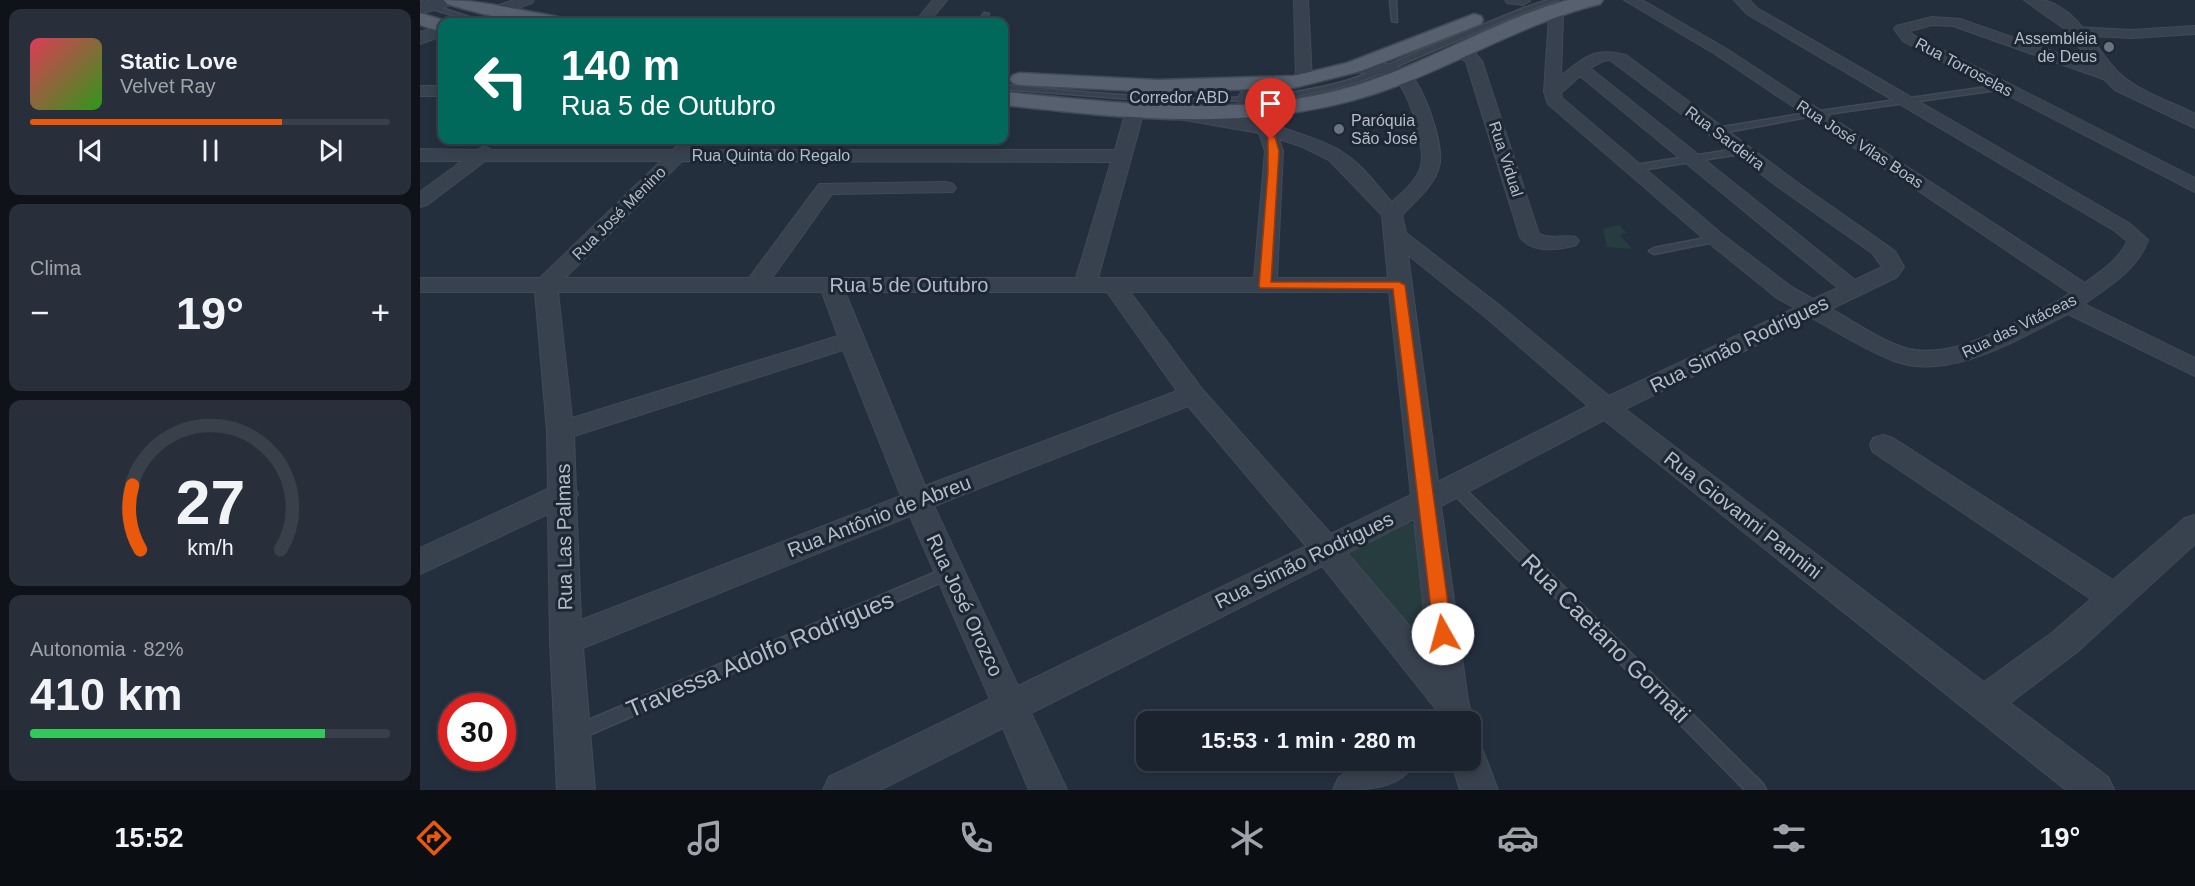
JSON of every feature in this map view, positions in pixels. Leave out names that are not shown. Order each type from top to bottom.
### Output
[{"type":"main road","points":[[451,0],[476,18]]},
{"type":"main road","points":[[1008,77],[1158,86],[1249,97],[1319,101],[1368,89],[1395,71],[1458,50],[1557,4],[1594,0]]},
{"type":"main road","points":[[1008,99],[1163,112],[1249,97],[1354,67],[1513,2]]},
{"type":"main road","points":[[422,9],[438,24]]},
{"type":"main road","points":[[490,18],[506,18]]},
{"type":"street","points":[[422,9],[451,0]]},
{"type":"street","points":[[484,18],[527,0]]},
{"type":"street","points":[[925,18],[940,0]]},
{"type":"street","points":[[1300,0],[1304,80]]},
{"type":"street","name":"Rua José Vilas Boas","points":[[1631,0],[1710,45],[1813,114],[2076,299],[2195,368]]},
{"type":"street","name":"Rua das Vitáceas","points":[[1552,92],[1554,100],[1716,239],[1785,293],[1888,350],[1904,356],[1923,358],[1965,354],[2076,299],[2110,275],[2139,244],[2136,236],[1752,11],[1741,0]]},
{"type":"street","points":[[2033,0],[2078,31],[2112,77],[2141,97],[2195,122]]},
{"type":"street","points":[[1552,92],[1557,4]]},
{"type":"street","name":"Rua Torroselas","points":[[2112,77],[1955,22],[1932,21],[1901,29],[1908,38],[2195,186]]},
{"type":"street","points":[[420,38],[438,30]]},
{"type":"street","points":[[2078,31],[2131,34],[2195,30]]},
{"type":"street","name":"Rua Vidual","points":[[1458,50],[1468,54],[1474,61],[1530,237],[1540,243],[1569,242]]},
{"type":"street","name":"Rua Sardeira","points":[[1552,92],[1596,56],[1616,56],[1879,249],[1887,256],[1893,267]]},
{"type":"street","points":[[1354,67],[1395,71],[1411,83],[1431,154],[1431,164],[1394,224],[1399,285],[1440,493],[1454,711]]},
{"type":"street","points":[[1581,69],[1853,289]]},
{"type":"street","points":[[420,91],[438,91]]},
{"type":"street","points":[[1249,97],[1248,119],[1266,129],[1274,151],[1265,286]]},
{"type":"street","points":[[1085,285],[1135,111]]},
{"type":"street","name":"Rua Giovanni Pannini","points":[[1163,112],[1266,129],[1309,143],[1336,156],[1353,171],[1394,224],[1606,408],[2095,790]]},
{"type":"street","points":[[420,201],[496,144]]},
{"type":"street","name":"Rua José Menino","points":[[546,285],[689,144]]},
{"type":"street","points":[[816,155],[825,144]]},
{"type":"street","name":"Rua Quinta do Regalo","points":[[420,155],[1121,156]]},
{"type":"street","points":[[755,286],[826,188],[946,188]]},
{"type":"street","name":"Rua Simão Rodrigues","points":[[842,790],[1606,408],[1811,307],[1889,272],[1893,267]]},
{"type":"street","name":"Rua 5 de Outubro","points":[[420,285],[1085,285],[1115,287],[1399,285]]},
{"type":"street","name":"Rua Las Palmas","points":[[546,285],[564,494],[566,640],[576,790]]},
{"type":"street","name":"Rua José Orozco","points":[[831,285],[917,501],[1048,790]]},
{"type":"street","points":[[1115,287],[1193,395],[1326,549],[1454,711]]},
{"type":"street","points":[[560,431],[851,340]]},
{"type":"street","name":"Rua Antônio de Abreu","points":[[566,640],[1193,395]]},
{"type":"street","points":[[1883,445],[2113,597]]},
{"type":"street","points":[[420,562],[564,494]]},
{"type":"street","points":[[1983,703],[2065,642],[2194,527]]},
{"type":"street","points":[[1352,790],[1382,771]]},
{"type":"street","points":[[1473,771],[1479,790]]},
{"type":"lane","points":[[1393,0],[1395,21]]},
{"type":"lane","points":[[1395,71],[1526,9],[1557,4]]},
{"type":"lane","points":[[422,9],[469,18]]},
{"type":"lane","points":[[984,18],[986,14]]},
{"type":"lane","name":"Corredor ABD","points":[[1008,87],[1143,98],[1249,97]]},
{"type":"lane","points":[[1716,131],[1813,114],[2001,87]]},
{"type":"lane","points":[[1635,168],[1743,151]]},
{"type":"lane","points":[[1654,251],[1716,239]]},
{"type":"lane","name":"Rua Caetano Gornati","points":[[1440,493],[1757,790]]},
{"type":"lane","name":"Travessa Adolfo Rodrigues","points":[[572,734],[948,573]]},
{"type":"green space","points":[[1619,225],[1627,233],[1620,235],[1632,249],[1607,247],[1603,229]]},
{"type":"green space","points":[[1402,522],[1417,524],[1430,654],[1347,564],[1347,551]]},
{"type":"place","name":"Assembléia de Deus","points":[[2109,47]]},
{"type":"place","name":"Paróquia São José","points":[[1339,129]]},
{"type":"route","points":[[1271,140],[1274,151],[1265,286],[1399,285],[1443,634]]}]
